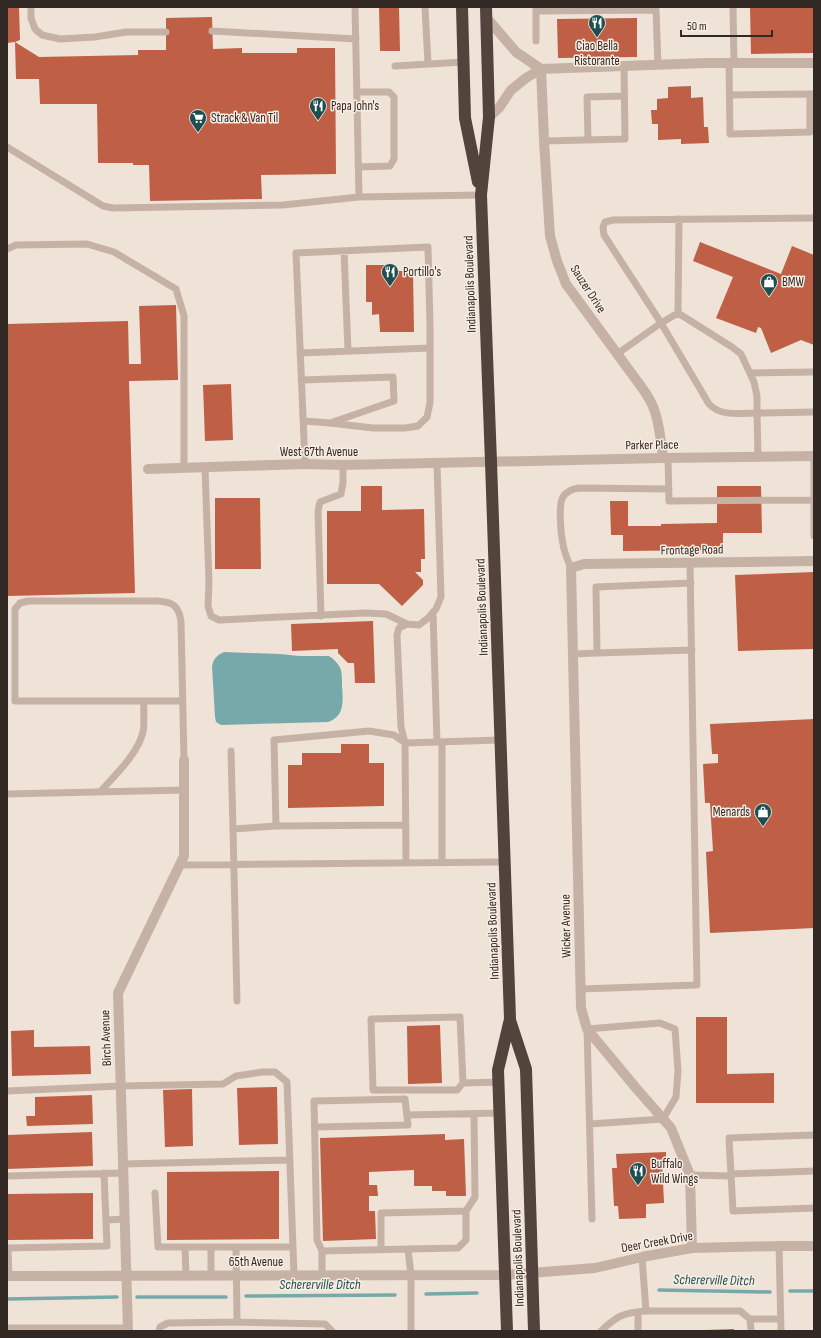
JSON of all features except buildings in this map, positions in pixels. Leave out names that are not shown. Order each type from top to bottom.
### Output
[{"type":"highway","name":"Indianapolis Boulevard","points":[[462,7],[465,118],[481,195]]},
{"type":"highway","name":"Indianapolis Boulevard","points":[[486,12],[489,117],[481,195],[510,1019],[498,1070],[507,1331]]},
{"type":"highway","name":"Indianapolis Boulevard","points":[[510,1019],[526,1069],[534,1331]]},
{"type":"street","points":[[486,12],[516,52],[541,69]]},
{"type":"street","points":[[489,117],[499,108],[511,90],[526,78],[541,69],[731,63],[814,63]]},
{"type":"street","name":"Sauzer Drive","points":[[541,69],[550,236],[556,261],[566,284],[640,385],[655,411],[665,458]]},
{"type":"street","name":"Parker Place","points":[[491,462],[814,456]]},
{"type":"street","name":"West 67th Avenue","points":[[148,469],[305,464],[343,465],[491,462]]},
{"type":"street","name":"Frontage Road","points":[[571,568],[584,564],[814,561]]},
{"type":"street","name":"Wicker Avenue","points":[[571,568],[580,1008],[587,1029],[671,1128],[690,1175],[692,1248]]},
{"type":"street","name":"Birch Avenue","points":[[128,1329],[118,993],[184,856],[184,760]]},
{"type":"street","name":"Deer Creek Drive","points":[[505,1274],[595,1268],[642,1257],[692,1248],[814,1246]]},
{"type":"street","name":"65th Avenue","points":[[8,1276],[505,1274]]},
{"type":"lane","points":[[31,7],[31,18],[35,29],[42,35],[60,39],[95,37],[126,32],[166,32]]},
{"type":"lane","points":[[355,7],[359,197]]},
{"type":"lane","points":[[425,7],[428,64]]},
{"type":"lane","points":[[730,95],[812,94],[810,132],[730,134],[730,95],[733,7]]},
{"type":"lane","points":[[536,41],[536,9],[656,9],[658,65]]},
{"type":"lane","points":[[212,31],[356,39]]},
{"type":"lane","points":[[395,66],[464,62]]},
{"type":"lane","points":[[544,141],[625,139],[624,66]]},
{"type":"lane","points":[[357,92],[389,92],[394,97],[394,159],[390,166],[358,167]]},
{"type":"lane","points":[[588,140],[587,97],[624,96]]},
{"type":"lane","points":[[7,147],[103,206],[113,208],[283,206],[359,197],[481,195]]},
{"type":"lane","points":[[814,218],[613,220],[606,222],[603,227],[604,235],[661,323],[714,410],[722,412],[814,412]]},
{"type":"lane","points":[[678,313],[679,219]]},
{"type":"lane","points":[[7,249],[16,245],[87,244],[114,252],[176,289],[184,316],[184,468]]},
{"type":"lane","points":[[304,421],[373,428],[405,428],[418,426],[427,417],[430,403],[428,247],[296,253],[305,464]]},
{"type":"lane","points":[[344,251],[348,351]]},
{"type":"lane","points":[[617,354],[678,313]]},
{"type":"lane","points":[[678,313],[732,346],[741,354],[754,382],[757,396],[758,457]]},
{"type":"lane","points":[[300,353],[430,348]]},
{"type":"lane","points":[[750,373],[814,372]]},
{"type":"lane","points":[[301,380],[393,377],[394,401],[330,423]]},
{"type":"lane","points":[[814,456],[814,536]]},
{"type":"lane","points":[[665,458],[669,501],[814,500]]},
{"type":"lane","points":[[206,468],[209,582],[208,606],[211,616],[219,620],[365,613],[386,614],[407,624],[419,625],[433,612],[441,597],[438,463]]},
{"type":"lane","points":[[321,616],[318,511],[320,502],[340,494],[343,483],[343,465]]},
{"type":"lane","points":[[571,568],[563,545],[561,508],[562,498],[566,493],[579,488],[669,489]]},
{"type":"lane","points":[[580,989],[697,985],[690,563]]},
{"type":"lane","points":[[598,653],[596,587],[691,583]]},
{"type":"lane","points":[[15,700],[15,609],[20,603],[168,602],[174,606],[180,614],[184,760]]},
{"type":"lane","points":[[433,612],[440,742],[442,863]]},
{"type":"lane","points":[[406,863],[405,742],[401,727],[397,635],[399,628],[407,624]]},
{"type":"lane","points":[[573,654],[692,650]]},
{"type":"lane","points":[[7,700],[183,701]]},
{"type":"lane","points":[[100,792],[125,764],[137,745],[143,732],[144,701]]},
{"type":"lane","points":[[276,826],[274,740],[369,731],[394,735],[405,742],[500,740]]},
{"type":"lane","points":[[231,751],[237,1002]]},
{"type":"lane","points":[[7,794],[184,790]]},
{"type":"lane","points":[[233,829],[276,826],[406,825]]},
{"type":"lane","points":[[180,865],[504,862]]},
{"type":"lane","points":[[463,1083],[460,1017],[371,1019],[373,1090],[457,1090],[463,1083],[499,1082]]},
{"type":"lane","points":[[590,1124],[663,1119],[676,1097],[678,1071],[676,1029],[660,1023],[587,1029],[592,1219]]},
{"type":"lane","points":[[7,1091],[121,1086],[223,1084],[236,1076],[262,1072],[275,1072],[287,1082],[294,1275]]},
{"type":"lane","points":[[316,1127],[408,1125],[405,1099],[314,1101],[316,1127],[317,1240],[322,1251],[322,1275]]},
{"type":"lane","points":[[407,1115],[500,1113]]},
{"type":"lane","points":[[322,1251],[458,1248],[466,1240],[466,1211],[475,1197],[474,1114]]},
{"type":"lane","points":[[814,1136],[729,1138],[734,1211],[814,1208]]},
{"type":"lane","points":[[7,1176],[104,1173],[124,1169],[290,1160]]},
{"type":"lane","points":[[690,1175],[731,1175],[814,1171]]},
{"type":"lane","points":[[8,1276],[7,1248],[107,1246],[104,1173]]},
{"type":"lane","points":[[155,1193],[158,1247],[293,1247]]},
{"type":"lane","points":[[381,1250],[381,1213],[466,1211]]},
{"type":"lane","points":[[106,1220],[125,1219]]},
{"type":"lane","points":[[778,1246],[781,1331]]},
{"type":"lane","points":[[185,1247],[186,1276]]},
{"type":"lane","points":[[211,1247],[211,1276]]},
{"type":"lane","points":[[229,1331],[233,1322],[236,1247]]},
{"type":"lane","points":[[408,1249],[411,1274],[411,1331]]},
{"type":"lane","points":[[642,1257],[646,1311]]},
{"type":"lane","points":[[601,1331],[614,1319],[626,1313],[646,1311],[740,1311],[750,1319],[780,1319]]},
{"type":"lane","points":[[638,1312],[638,1331]]},
{"type":"lane","points":[[750,1319],[750,1331]]},
{"type":"lane","points":[[159,1331],[160,1327],[168,1322],[325,1324],[332,1331]]},
{"type":"lane","points":[[266,1323],[266,1331]]},
{"type":"lane","points":[[7,1328],[128,1329]]},
{"type":"water","points":[[224,652],[329,656],[339,666],[342,676],[342,707],[338,716],[334,720],[328,722],[221,725],[216,722],[215,717],[212,666],[216,657]]},
{"type":"waterway","name":"Schererville Ditch","points":[[659,1290],[770,1292]]},
{"type":"waterway","name":"Schererville Ditch","points":[[790,1291],[814,1291]]},
{"type":"waterway","name":"Schererville Ditch","points":[[426,1294],[477,1293]]},
{"type":"waterway","name":"Schererville Ditch","points":[[246,1296],[395,1295]]},
{"type":"waterway","name":"Schererville Ditch","points":[[7,1299],[117,1297]]},
{"type":"waterway","name":"Schererville Ditch","points":[[137,1297],[226,1297]]},
{"type":"place","name":"Ciao Bella Ristorante","points":[[597,38]]},
{"type":"place","name":"Papa John's","points":[[318,121]]},
{"type":"place","name":"Strack & Van Til","points":[[198,133]]},
{"type":"place","name":"Portillo's","points":[[390,287]]},
{"type":"place","name":"BMW","points":[[769,297]]},
{"type":"place","name":"Menards","points":[[763,827]]},
{"type":"place","name":"Buffalo Wild Wings","points":[[638,1186]]}]
